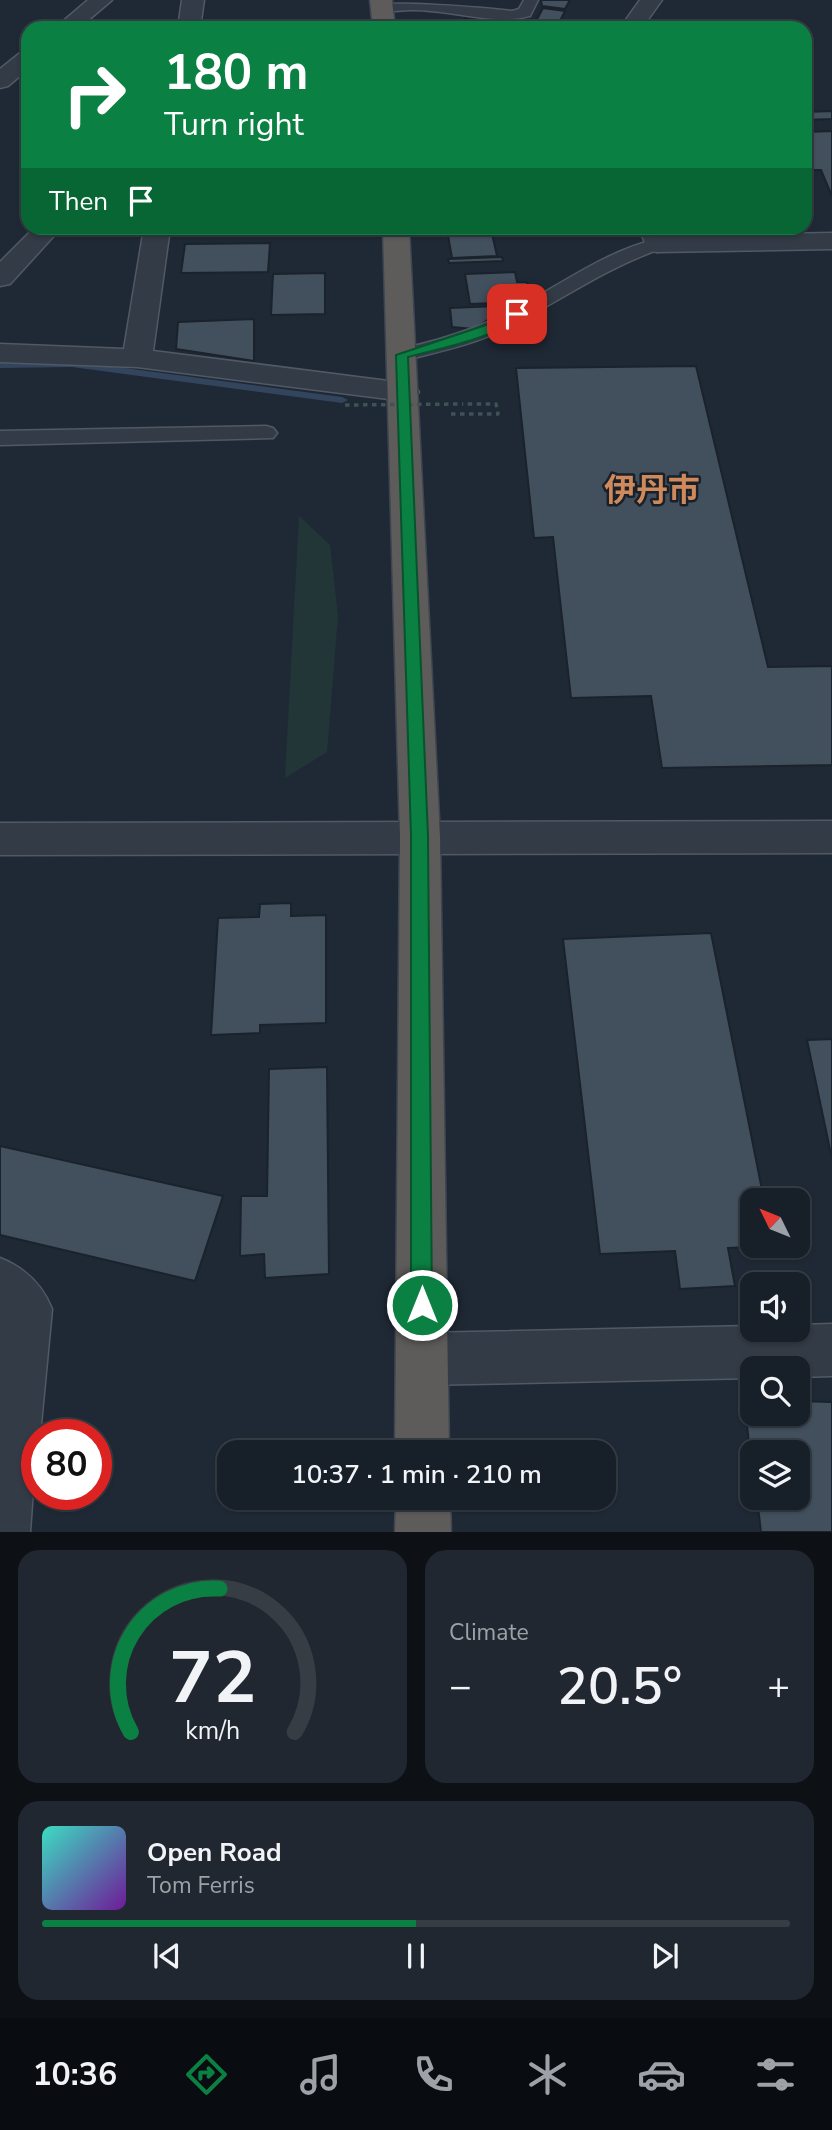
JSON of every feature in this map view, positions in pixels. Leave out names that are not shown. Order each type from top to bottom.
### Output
[{"type":"highway","points":[[396,235],[419,836],[422,1440]]},
{"type":"highway","points":[[423,1510],[423,1531]]},
{"type":"street","points":[[75,21],[101,0]]},
{"type":"street","points":[[190,21],[193,0]]},
{"type":"street","points":[[636,21],[651,0]]},
{"type":"street","points":[[0,56],[21,59]]},
{"type":"street","points":[[0,81],[21,65]]},
{"type":"street","points":[[0,278],[41,235]]},
{"type":"street","points":[[137,358],[156,235]]},
{"type":"street","points":[[654,236],[832,242]]},
{"type":"street","points":[[0,353],[137,358],[404,392]]},
{"type":"street","points":[[0,839],[832,837]]},
{"type":"street","points":[[0,1283],[27,1309],[2,1531]]},
{"type":"street","points":[[422,1359],[832,1350]]},
{"type":"lane","points":[[382,11],[416,5],[512,15],[525,13],[531,0]]},
{"type":"lane","points":[[402,355],[445,344],[496,326],[654,236]]},
{"type":"lane","points":[[0,438],[267,433]]},
{"type":"path","points":[[345,405],[496,404],[498,414],[452,414]]},
{"type":"green space","points":[[299,516],[330,545],[338,616],[327,752],[285,778]]},
{"type":"building","points":[[541,0],[570,0],[565,9],[542,6]]},
{"type":"building","points":[[543,8],[565,11],[560,21],[536,21]]},
{"type":"building","points":[[465,18],[494,18],[495,21],[465,21]]},
{"type":"building","points":[[832,111],[832,119],[812,120],[812,112]]},
{"type":"building","points":[[832,131],[832,196],[821,170],[812,170],[812,132]]},
{"type":"building","points":[[448,235],[492,235],[497,256],[452,258]]},
{"type":"building","points":[[270,243],[268,272],[181,273],[185,244]]},
{"type":"building","points":[[502,257],[503,261],[449,263],[448,259]]},
{"type":"building","points":[[515,272],[517,282],[527,282],[529,294],[520,294],[522,302],[470,304],[465,274]]},
{"type":"building","points":[[325,273],[325,314],[271,315],[273,274]]},
{"type":"building","points":[[497,306],[498,313],[474,329],[452,327],[450,308]]},
{"type":"building","points":[[254,319],[254,361],[176,349],[178,322]]},
{"type":"building","points":[[696,366],[768,667],[832,666],[832,765],[662,768],[651,696],[571,698],[553,537],[534,538],[516,368]]},
{"type":"building","points":[[291,903],[291,916],[326,915],[326,1023],[260,1025],[260,1033],[211,1035],[218,918],[259,917],[260,904]]},
{"type":"building","points":[[711,933],[762,1188],[740,1188],[740,1247],[728,1248],[735,1286],[680,1289],[675,1251],[600,1254],[563,939]]},
{"type":"building","points":[[832,1039],[832,1159],[807,1040]]},
{"type":"building","points":[[327,1067],[329,1274],[265,1278],[264,1254],[240,1256],[241,1196],[267,1196],[269,1069]]},
{"type":"building","points":[[0,1146],[223,1196],[195,1281],[0,1235]]},
{"type":"building","points":[[810,1401],[832,1402],[832,1532],[761,1532],[758,1510],[810,1510],[810,1440],[749,1440],[747,1426],[810,1426]]},
{"type":"waterway","points":[[0,365],[72,364],[342,400]]},
{"type":"district","name":"伊丹市","points":[[652,490]]},
{"type":"route","points":[[422,1305],[419,836],[402,355],[445,344],[496,326],[517,314]]}]
